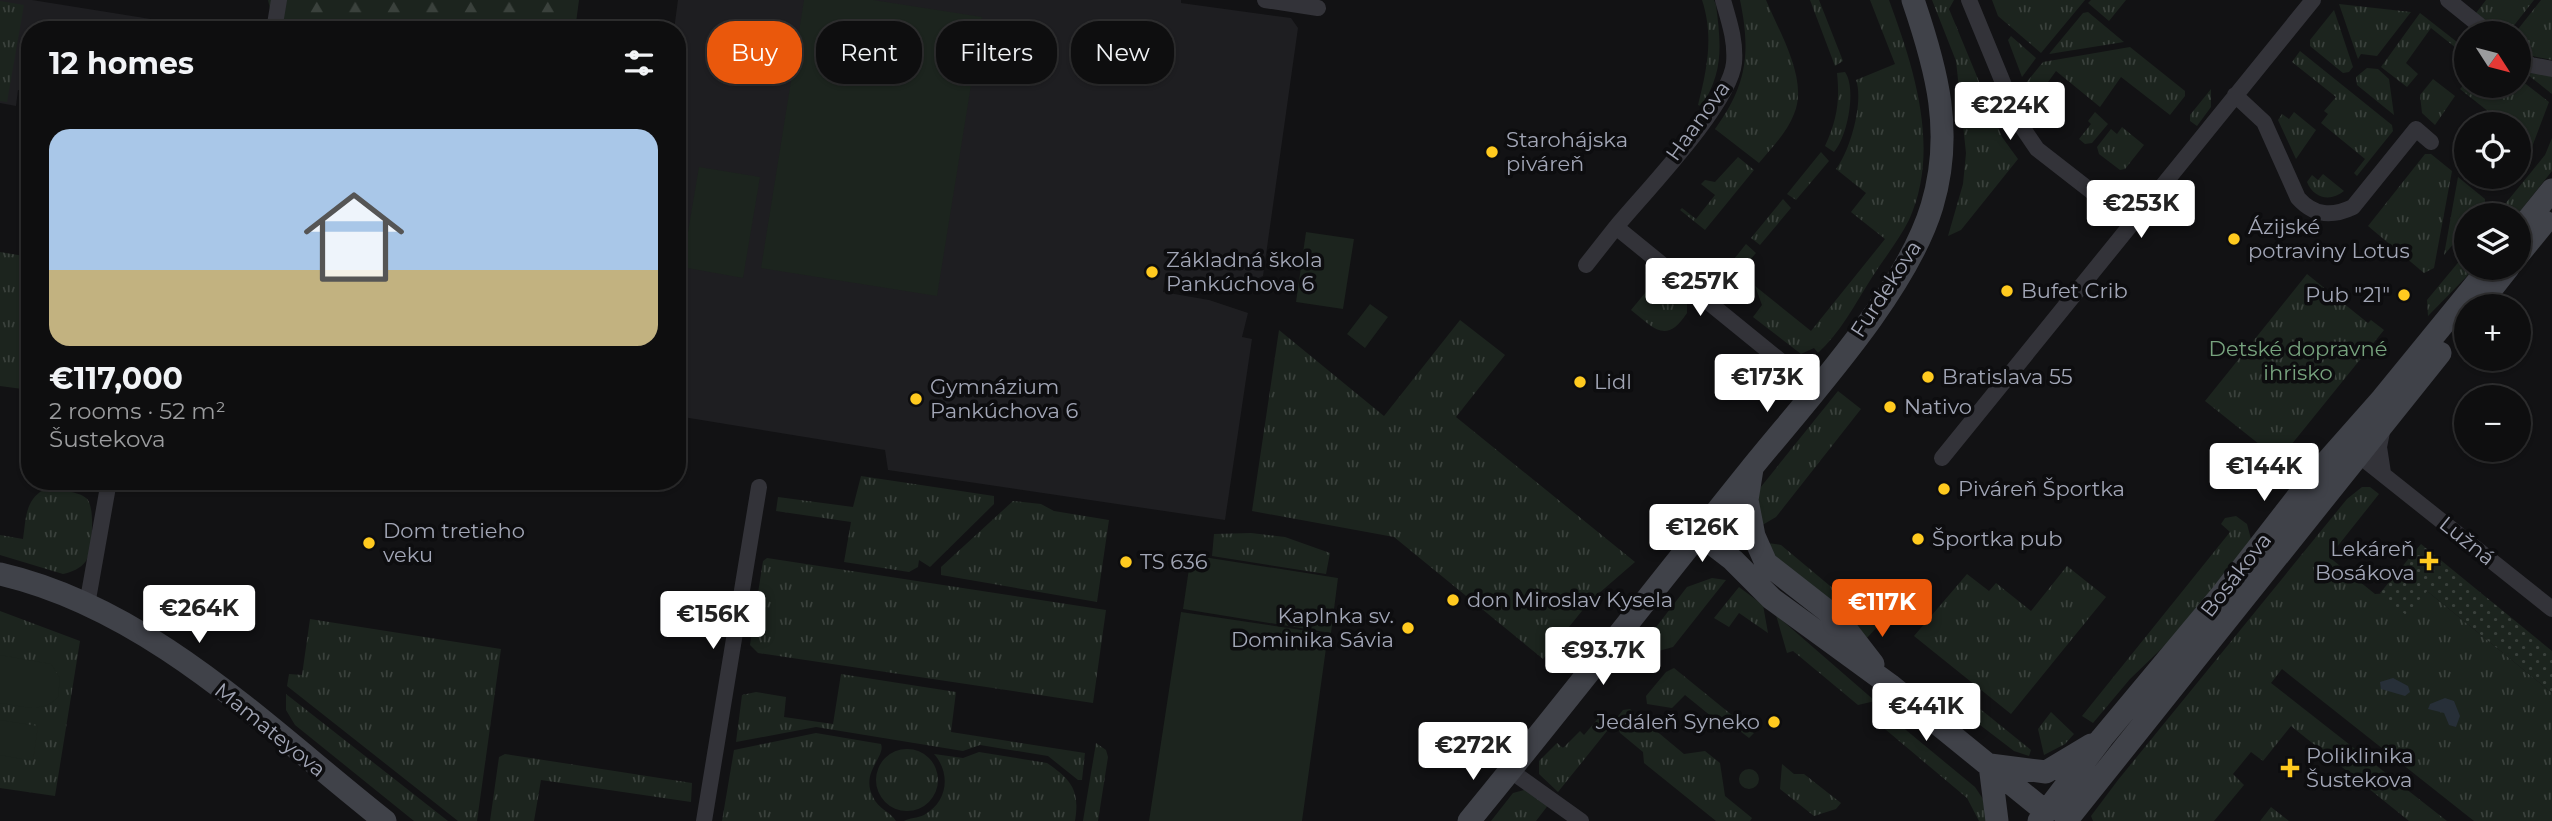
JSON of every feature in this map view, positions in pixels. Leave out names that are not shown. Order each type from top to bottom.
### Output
[{"type":"street","points":[[276,21],[279,0]]},
{"type":"street","points":[[1265,0],[1318,8]]},
{"type":"street","name":"Haanova","points":[[1586,265],[1708,114],[1730,82],[1734,47],[1723,0]]},
{"type":"street","name":"Furdekova","points":[[1698,533],[1815,389],[1878,306],[1910,258],[1933,203],[1944,145],[1942,103],[1933,57],[1913,0]]},
{"type":"street","points":[[1969,0],[2020,124],[2037,149],[2132,223]]},
{"type":"street","points":[[1942,458],[2314,0]]},
{"type":"street","points":[[2448,0],[2474,21]]},
{"type":"street","points":[[2531,64],[2552,69]]},
{"type":"street","points":[[2235,96],[2263,122],[2298,198],[2307,208],[2317,212],[2340,213],[2353,206],[2416,129],[2431,142]]},
{"type":"street","points":[[2531,216],[2552,190]]},
{"type":"street","points":[[2531,239],[2552,214]]},
{"type":"street","points":[[1620,223],[1815,389]]},
{"type":"street","name":"Bosákova","points":[[2052,819],[2350,448],[2382,400],[2479,280]]},
{"type":"street","points":[[2487,294],[2498,280]]},
{"type":"street","name":"Bosákova","points":[[2052,819],[2102,738],[2350,448],[2385,422],[2454,336]]},
{"type":"street","points":[[2383,473],[2379,447],[2385,422]]},
{"type":"street","name":"Lužná","points":[[2350,448],[2552,609]]},
{"type":"street","points":[[1752,467],[1747,499],[1754,536],[1766,563],[1839,620],[1890,685]]},
{"type":"street","points":[[704,821],[759,487]]},
{"type":"street","points":[[87,605],[107,490]]},
{"type":"street","points":[[1469,821],[1698,533],[1733,560],[1772,599],[1890,685],[2052,819]]},
{"type":"street","points":[[1733,560],[1766,563]]},
{"type":"street","name":"Mamateyova","points":[[0,574],[87,605],[143,635],[195,670],[385,821]]},
{"type":"street","points":[[1990,765],[2046,772],[2102,738]]},
{"type":"street","points":[[1990,765],[1997,821]]},
{"type":"street","points":[[1511,771],[1581,821]]},
{"type":"shaded area","points":[[0,0],[32,0],[163,21],[21,21],[21,90],[18,90],[16,106],[0,103]]},
{"type":"shaded area","points":[[678,0],[1181,0],[1181,3],[1291,18],[1298,28],[1263,276],[1233,289],[1165,277],[1163,292],[1209,300],[1248,313],[1242,337],[1252,339],[1225,520],[888,470],[885,450],[686,417],[686,21],[675,21]]},
{"type":"shaded area","points":[[2393,678],[2408,686],[2410,692],[2405,696],[2381,689],[2380,682]]},
{"type":"shaded area","points":[[2445,698],[2454,701],[2460,716],[2456,727],[2449,725],[2444,713],[2428,709],[2430,704]]},
{"type":"green space","points":[[268,0],[579,0],[576,21],[273,21]]},
{"type":"green space","points":[[804,0],[873,0],[982,17],[981,21],[936,21],[936,84],[971,84],[937,296],[761,268],[791,84],[802,84],[801,21]]},
{"type":"green space","points":[[1702,0],[1714,0],[1716,5],[1720,45],[1714,82],[1701,106],[1698,105],[1708,40]]},
{"type":"green space","points":[[1740,0],[1766,0],[1785,41],[1798,86],[1798,101],[1791,121],[1759,163],[1715,129],[1734,98],[1744,68],[1745,36]]},
{"type":"green space","points":[[1810,0],[1819,0],[1843,61],[1835,66]]},
{"type":"green space","points":[[1870,0],[1889,0],[1915,81],[1923,138],[1923,166],[1918,193],[1905,227],[1840,327],[1818,353],[1814,348],[1801,354],[1753,317],[1762,305],[1755,286],[1811,331],[1885,239],[1851,212],[1866,193],[1836,169],[1846,151],[1857,113],[1856,80],[1895,64]]},
{"type":"green space","points":[[1932,0],[1954,0],[1949,9],[2002,137],[2018,159],[1961,230],[1948,236],[1963,184],[1966,153],[1956,61]]},
{"type":"green space","points":[[1992,0],[2085,0],[2041,53],[1998,16]]},
{"type":"green space","points":[[2091,0],[2126,0],[2109,21],[2088,3]]},
{"type":"green space","points":[[2486,0],[2534,0],[2517,21],[2486,21],[2476,13]]},
{"type":"green space","points":[[2541,0],[2552,0],[2552,60],[2531,55],[2531,21],[2524,21]]},
{"type":"green space","points":[[0,1],[24,5],[7,102],[0,101]]},
{"type":"green space","points":[[2339,4],[2411,12],[2377,56],[2361,54],[2358,59]]},
{"type":"green space","points":[[2334,10],[2353,67],[2349,72],[2343,73],[2310,46],[2310,40]]},
{"type":"green space","points":[[2088,12],[2124,42],[2049,54],[2083,13]]},
{"type":"green space","points":[[2420,13],[2454,40],[2454,46],[2431,28],[2406,63],[2418,74],[2407,87],[2381,67]]},
{"type":"green space","points":[[2011,36],[2036,58],[2022,77],[2008,40]]},
{"type":"green space","points":[[2130,47],[2185,91],[2185,96],[2170,115],[2121,77],[2100,107],[2056,71],[2030,107],[2021,89],[2043,62]]},
{"type":"green space","points":[[2300,51],[2392,125],[2393,131],[2357,176],[2354,173],[2365,159],[2321,123],[2328,114],[2324,111],[2336,97],[2292,62]]},
{"type":"green space","points":[[2367,68],[2378,69],[2389,79],[2394,115],[2357,85],[2356,77]]},
{"type":"green space","points":[[2531,70],[2552,77],[2552,94],[2531,77]]},
{"type":"green space","points":[[1845,72],[1850,90],[1849,113],[1843,136],[1834,152],[1825,146],[1837,110],[1837,73]]},
{"type":"green space","points":[[2433,79],[2454,97],[2435,125],[2422,113],[2420,95]]},
{"type":"green space","points":[[2531,88],[2549,102],[2531,148],[2531,112],[2489,112],[2471,98],[2531,98]]},
{"type":"green space","points":[[2211,89],[2211,107],[2197,126],[2190,121],[2190,115]]},
{"type":"green space","points":[[2095,112],[2108,124],[2092,143],[2085,144],[2079,139],[2091,124],[2088,121]]},
{"type":"green space","points":[[2294,112],[2316,130],[2296,159],[2278,120],[2282,114],[2289,119]]},
{"type":"green space","points":[[2122,127],[2144,145],[2125,169],[2120,170],[2099,154],[2097,147],[2111,129],[2117,134]]},
{"type":"green space","points":[[2552,138],[2552,171],[2527,203],[2506,203],[2517,189],[2531,189],[2531,172],[2545,155]]},
{"type":"green space","points":[[1821,152],[1829,161],[1796,200],[1787,194]]},
{"type":"green space","points":[[2425,154],[2431,154],[2452,171],[2434,268],[2424,273],[2368,226]]},
{"type":"green space","points":[[1738,157],[1754,170],[1705,230],[1680,210],[1682,208],[1696,219],[1715,195],[1701,184],[1705,180],[1715,182]]},
{"type":"green space","points":[[699,167],[760,177],[743,278],[686,268],[686,243]]},
{"type":"green space","points":[[2323,174],[2344,191],[2334,197],[2323,197],[2314,192],[2307,182],[2312,175],[2318,180]]},
{"type":"green space","points":[[2456,189],[2473,189],[2485,199],[2485,203],[2454,203],[2454,243],[2444,255]]},
{"type":"green space","points":[[1783,199],[1791,208],[1760,245],[1751,238]]},
{"type":"green space","points":[[1306,232],[1354,239],[1343,309],[1296,302]]},
{"type":"green space","points":[[1746,244],[1756,253],[1722,292],[1716,287],[1716,277],[1719,278]]},
{"type":"green space","points":[[0,252],[21,256],[21,389],[0,386]]},
{"type":"green space","points":[[2454,267],[2454,280],[2463,280],[2428,316],[2427,300]]},
{"type":"green space","points":[[1655,270],[1687,299],[1687,313],[1673,329],[1666,331],[1653,327],[1631,310],[1655,281],[1645,273]]},
{"type":"green space","name":"Detské dopravné ihrisko","points":[[2307,274],[2368,323],[2371,320],[2384,330],[2279,460],[2205,401]]},
{"type":"green space","points":[[1370,304],[1388,317],[1365,348],[1347,334]]},
{"type":"green space","points":[[1460,320],[1505,355],[1456,417],[1635,562],[1590,601],[1543,659],[1394,537],[1252,511],[1279,330],[1384,416]]},
{"type":"green space","points":[[1838,391],[1861,409],[1776,517],[1759,527],[1755,511],[1760,488]]},
{"type":"green space","points":[[861,476],[994,496],[994,504],[930,567],[919,560],[918,567],[909,572],[844,562],[851,522],[776,511],[778,497],[853,507]]},
{"type":"green space","points":[[2362,487],[2370,487],[2379,494],[2329,557],[2375,594],[2427,591],[2552,693],[2552,821],[2474,821],[2282,669],[2271,683],[2447,821],[2409,821],[2291,726],[2263,761],[2251,752],[2233,774],[2244,785],[2214,821],[2093,821],[2091,816],[2118,780],[2347,499]]},
{"type":"green space","points":[[43,490],[77,493],[89,502],[92,528],[88,556],[76,570],[63,574],[0,555],[0,535],[23,539],[30,505]]},
{"type":"green space","points":[[1013,501],[1041,504],[1054,511],[1109,520],[1097,602],[941,575],[941,567]]},
{"type":"green space","points":[[2236,516],[2247,524],[2252,543],[2183,628],[2130,679],[2093,723],[2082,716],[2230,532],[2221,524],[2225,518]]},
{"type":"green space","points":[[1251,533],[1285,537],[1330,553],[1326,574],[1212,556],[1214,534]]},
{"type":"green space","points":[[1768,543],[1781,545],[1878,626],[1865,640],[1772,556]]},
{"type":"green space","points":[[2421,544],[2552,651],[2552,693],[2427,591],[2406,615],[2380,593]]},
{"type":"green space","points":[[1191,555],[1338,578],[1331,633],[1183,609]]},
{"type":"green space","points":[[767,558],[1106,610],[1093,703],[758,653],[750,645],[763,561]]},
{"type":"green space","points":[[2067,566],[2106,597],[2011,714],[1914,636],[1967,574],[1989,591],[1996,583],[2031,611]]},
{"type":"green space","points":[[1712,578],[1726,580],[1673,647],[1655,652],[1643,644],[1687,587]]},
{"type":"green space","points":[[1739,587],[1763,605],[1768,633],[1739,613],[1729,627],[1714,618]]},
{"type":"green space","points":[[0,611],[80,641],[55,796],[0,788]]},
{"type":"green space","points":[[1181,612],[1328,634],[1302,821],[1149,821]]},
{"type":"green space","points":[[1776,615],[1875,701],[1858,705],[1793,651],[1787,653]]},
{"type":"green space","points":[[310,619],[501,649],[477,821],[458,821],[287,686],[289,674],[302,675]]},
{"type":"green space","points":[[0,655],[51,664],[60,678],[58,697],[45,706],[38,707],[0,703]]},
{"type":"green space","points":[[1674,668],[1754,733],[1749,738],[1726,720],[1722,725],[1685,695],[1672,708],[1647,704],[1646,696],[1666,672]]},
{"type":"green space","points":[[841,674],[956,692],[951,732],[1085,753],[1082,780],[1078,780],[1048,756],[980,745],[963,751],[816,727],[736,742],[742,695],[756,692],[786,697],[784,717],[833,724]]},
{"type":"green space","points":[[1958,691],[2031,750],[2029,756],[2014,751],[1950,702]]},
{"type":"green space","points":[[286,694],[448,821],[414,821],[295,725],[286,710]]},
{"type":"green space","points":[[1630,709],[1684,754],[1705,751],[1720,763],[1725,796],[1752,818],[1750,821],[1716,821],[1644,763],[1643,752],[1620,733],[1615,720],[1623,710]]},
{"type":"green space","points":[[2051,712],[2074,734],[2065,744],[2044,755],[2038,729]]},
{"type":"green space","points":[[1877,713],[1889,716],[1975,787],[1983,799],[1987,821],[1979,821],[1967,798],[1873,719]]},
{"type":"green space","points":[[1601,715],[1607,731],[1558,792],[1539,774],[1539,761],[1557,743],[1563,748],[1580,731],[1584,735]]},
{"type":"green space","points":[[0,720],[38,726],[33,761],[0,755]]},
{"type":"green space","points":[[816,733],[881,744],[882,749],[869,780],[870,788],[875,801],[896,821],[722,821],[734,750]]},
{"type":"green space","points":[[1096,743],[1106,750],[1108,757],[1098,821],[1083,821]]},
{"type":"green space","points":[[901,749],[913,749],[929,758],[936,768],[936,792],[929,802],[913,811],[901,811],[890,806],[881,797],[876,786],[876,774],[881,763],[890,754]]},
{"type":"green space","points":[[979,752],[1047,763],[1056,769],[1068,781],[1075,794],[1075,821],[904,821],[924,815],[938,803],[942,795],[945,778],[934,754],[963,758]]},
{"type":"green space","points":[[505,754],[692,783],[691,802],[541,780],[534,821],[490,821],[499,757]]},
{"type":"green space","points":[[1782,764],[1794,774],[1804,774],[1841,803],[1836,809],[1814,816],[1780,789]]},
{"type":"green space","points":[[1749,769],[1756,772],[1759,779],[1756,786],[1749,789],[1742,786],[1739,779],[1742,772]]},
{"type":"green space","points":[[1528,789],[1549,804],[1536,821],[1491,821],[1513,793]]},
{"type":"green space","points":[[2271,807],[2289,821],[2260,821]]},
{"type":"place","name":"Starohájska piváreň","points":[[1492,152]]},
{"type":"place","name":"Ázijské potraviny Lotus","points":[[2234,239]]},
{"type":"place","name":"Základná škola Pankúchova 6","points":[[1152,272]]},
{"type":"place","name":"Bufet Crib","points":[[2007,291]]},
{"type":"place","name":"Pub \"21\"","points":[[2404,295]]},
{"type":"place","name":"Bratislava 55","points":[[1928,377]]},
{"type":"place","name":"Lidl","points":[[1580,382]]},
{"type":"place","name":"Gymnázium Pankúchova 6","points":[[916,399]]},
{"type":"place","name":"Nativo","points":[[1890,407]]},
{"type":"place","name":"Piváreň Športka","points":[[1944,489]]},
{"type":"place","name":"Športka pub","points":[[1918,539]]},
{"type":"place","name":"Dom tretieho veku","points":[[369,543]]},
{"type":"place","name":"Lekáreň Bosákova","points":[[2429,561]]},
{"type":"place","name":"TS 636","points":[[1126,562]]},
{"type":"place","name":"don Miroslav Kysela","points":[[1453,600]]},
{"type":"place","name":"Kaplnka sv. Dominika Sávia","points":[[1408,628]]},
{"type":"place","name":"Jedáleň Syneko","points":[[1774,722]]},
{"type":"place","name":"Poliklinika Šustekova","points":[[2290,768]]}]
